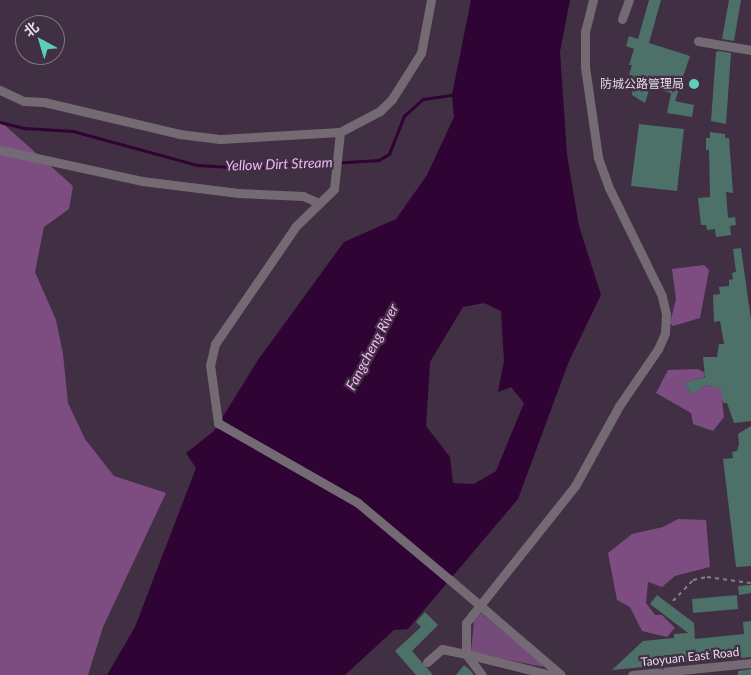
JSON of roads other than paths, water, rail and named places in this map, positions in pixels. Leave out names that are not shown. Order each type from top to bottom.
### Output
[{"type":"street","points":[[0,90],[24,101],[44,102],[180,134],[220,139],[340,132],[380,111],[392,99],[421,53],[431,0]]},
{"type":"street","points":[[482,675],[466,654],[466,622],[575,486],[619,406],[658,349],[665,333],[666,314],[662,296],[609,188],[598,157],[585,67],[585,32],[594,0]]},
{"type":"street","points":[[622,19],[629,0]]},
{"type":"street","points":[[698,41],[751,50]]},
{"type":"street","points":[[340,132],[334,189],[296,226],[215,344],[210,365],[218,423],[358,503],[561,675]]},
{"type":"street","points":[[0,150],[142,181],[238,193],[303,196],[319,203]]},
{"type":"street","points":[[427,662],[442,649],[551,675]]},
{"type":"street","name":"Taoyuan East Road","points":[[632,675],[751,663]]},
{"type":"water","name":"Fangcheng River","points":[[471,0],[570,0],[560,52],[567,155],[579,226],[601,295],[569,361],[518,499],[408,629],[394,630],[345,675],[107,675],[135,627],[196,468],[186,453],[214,431],[258,360],[344,242],[396,219],[427,175],[454,117],[452,95]],"holes":[[[484,303],[501,311],[504,361],[498,392],[511,387],[524,403],[496,471],[474,484],[453,483],[450,457],[426,426],[430,362],[463,307]]]},
{"type":"waterway","name":"Yellow Dirt Stream","points":[[0,122],[24,128],[73,131],[197,165],[249,168],[379,160],[389,154],[404,116],[423,99],[453,95]]},
{"type":"place","name":"防城公路管理局","points":[[694,84]]}]
